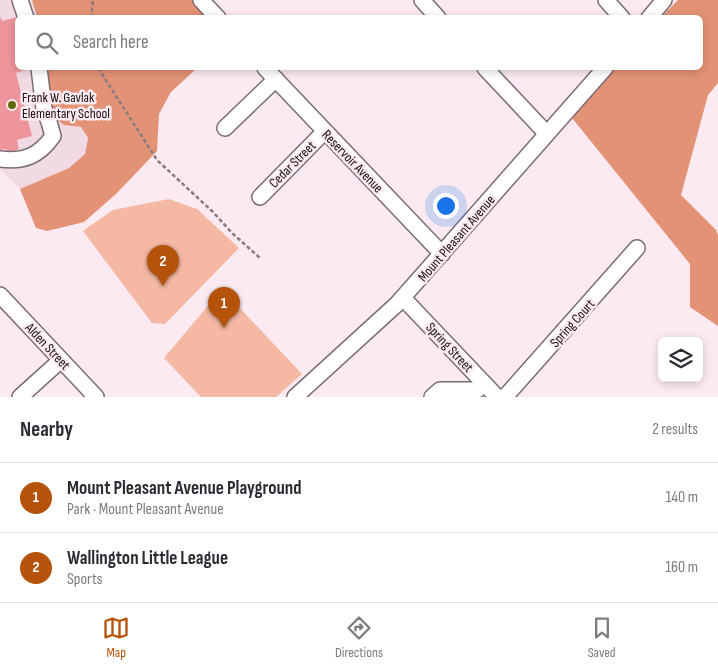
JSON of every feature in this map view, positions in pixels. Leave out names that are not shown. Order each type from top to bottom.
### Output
[{"type":"street","points":[[20,0],[25,15]]},
{"type":"street","points":[[201,0],[215,15]]},
{"type":"street","points":[[422,0],[435,15]]},
{"type":"street","points":[[606,0],[619,15]]},
{"type":"street","points":[[652,15],[664,0]]},
{"type":"street","points":[[0,160],[17,160],[31,157],[45,148],[53,136],[44,109],[39,70]]},
{"type":"street","name":"Reservoir Avenue","points":[[267,70],[442,254]]},
{"type":"street","points":[[486,70],[547,134]]},
{"type":"street","name":"Mount Pleasant Avenue","points":[[295,397],[403,298],[603,70]]},
{"type":"street","points":[[225,128],[276,79]]},
{"type":"street","name":"Cedar Street","points":[[260,197],[325,132]]},
{"type":"street","name":"Spring Court","points":[[506,397],[637,248]]},
{"type":"street","name":"Alden Street","points":[[0,295],[96,397]]},
{"type":"street","name":"Spring Street","points":[[403,298],[497,397]]},
{"type":"street","points":[[20,397],[61,360]]},
{"type":"street","points":[[462,394],[465,378],[474,372]]},
{"type":"street","points":[[432,397],[440,390],[462,394],[478,390],[484,384]]},
{"type":"path","points":[[91,15],[93,0]]},
{"type":"path","points":[[99,70],[157,160],[260,258]]},
{"type":"shaded area","points":[[0,0],[32,0],[36,15],[15,15],[15,70],[46,70],[64,125],[81,127],[88,138],[85,154],[69,168],[20,189],[0,169]]},
{"type":"shaded area","points":[[32,0],[197,0],[212,15],[36,15]]},
{"type":"shaded area","points":[[678,0],[718,0],[718,83],[708,95],[681,195],[716,230],[718,235],[718,326],[690,307],[690,264],[568,113],[610,70],[703,70],[703,15],[663,15]]},
{"type":"shaded area","points":[[45,70],[195,70],[171,92],[159,114],[157,151],[116,194],[84,222],[47,231],[36,228],[20,189],[69,168],[85,154],[88,138],[81,127],[64,125],[51,116]]},
{"type":"shaded area","points":[[169,199],[197,209],[239,248],[165,324],[152,323],[83,231],[113,210]]},
{"type":"shaded area","points":[[222,289],[302,374],[276,397],[201,397],[164,358]]},
{"type":"building","name":"Frank W. Gavlak Elementary School","points":[[0,16],[2,21],[15,18],[15,70],[26,70],[16,73],[32,136],[17,140],[19,149],[7,153],[6,149],[0,150]]},
{"type":"place","name":"Frank W. Gavlak Elementary School","points":[[12,105]]},
{"type":"place","name":"Wallington Little League","points":[[163,286]]},
{"type":"place","name":"Mount Pleasant Avenue Playground","points":[[224,328]]}]
